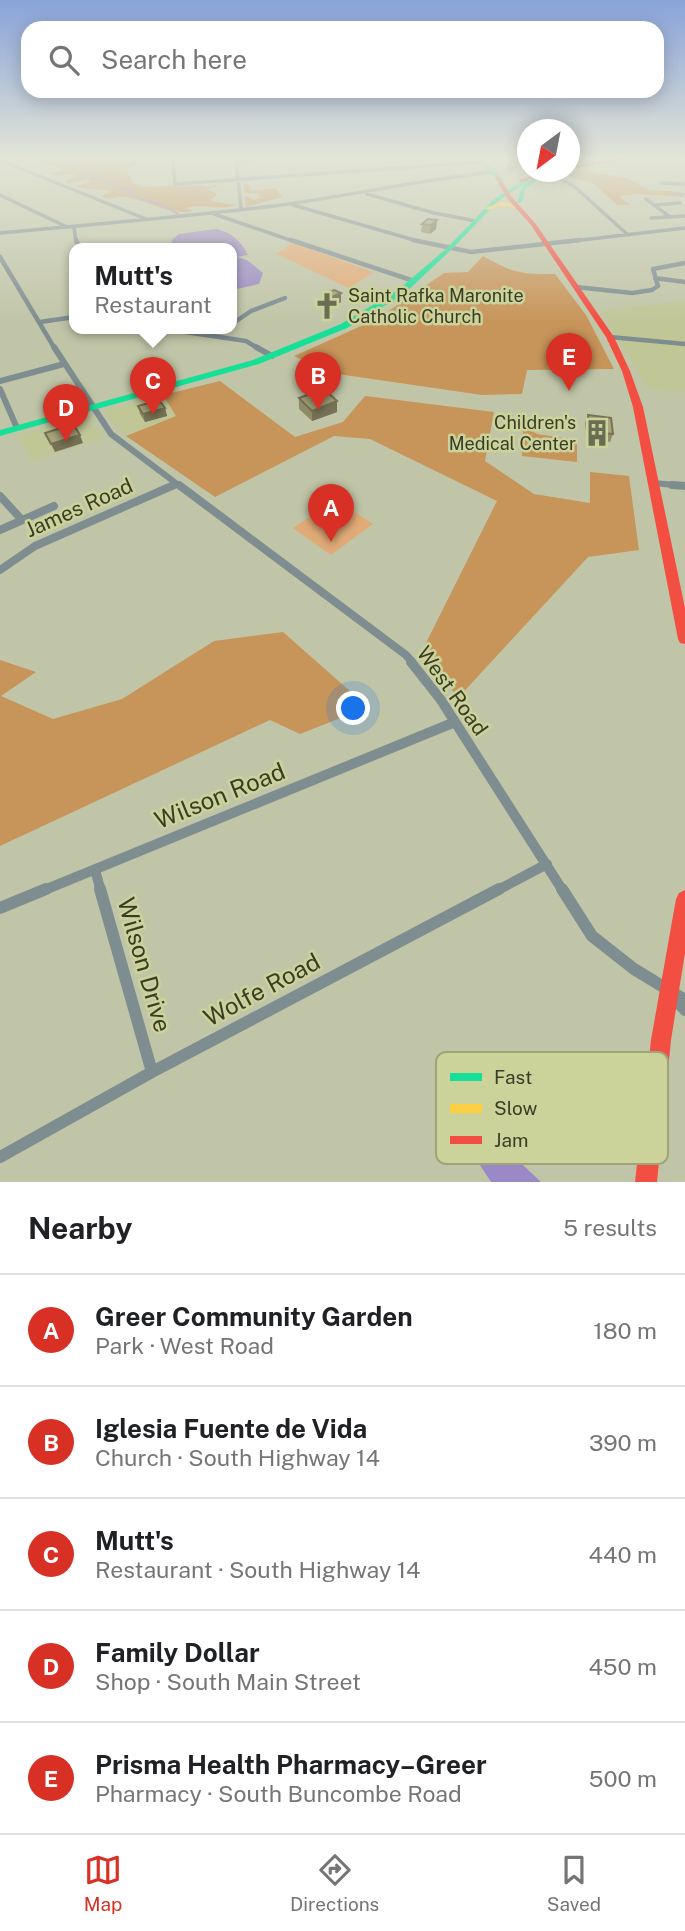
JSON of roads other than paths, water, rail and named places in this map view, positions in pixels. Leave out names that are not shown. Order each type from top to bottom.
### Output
[{"type":"main road","points":[[0,433],[272,356],[324,336],[362,317],[414,281],[484,212]]},
{"type":"main road","points":[[523,212],[610,337],[626,371],[638,407],[685,639]]},
{"type":"main road","points":[[659,1052],[667,991],[685,899]]},
{"type":"main road","points":[[646,1182],[647,1164]]},
{"type":"street","points":[[38,212],[71,227],[77,243]]},
{"type":"street","points":[[132,212],[149,219]]},
{"type":"street","points":[[0,233],[211,212]]},
{"type":"street","points":[[212,212],[414,281]]},
{"type":"street","points":[[317,212],[404,238],[450,248],[486,252],[685,228]]},
{"type":"street","points":[[432,212],[476,220]]},
{"type":"street","points":[[603,212],[628,235]]},
{"type":"street","points":[[664,212],[670,217]]},
{"type":"street","points":[[651,218],[685,216]]},
{"type":"street","name":"West Road","points":[[0,258],[64,364],[117,440],[391,641],[421,672],[592,936],[667,991]]},
{"type":"street","points":[[576,287],[645,293],[658,288],[652,271],[685,262]]},
{"type":"street","points":[[655,278],[685,282]]},
{"type":"street","points":[[237,321],[251,311],[285,298]]},
{"type":"street","points":[[40,322],[69,318]]},
{"type":"street","points":[[203,334],[252,343],[272,356]]},
{"type":"street","points":[[610,337],[685,344]]},
{"type":"street","points":[[0,381],[64,364]]},
{"type":"street","points":[[0,389],[17,428]]},
{"type":"street","points":[[654,483],[685,486]]},
{"type":"street","name":"James Road","points":[[0,570],[35,546],[176,484]]},
{"type":"street","points":[[0,495],[22,520]]},
{"type":"street","points":[[0,530],[54,506]]},
{"type":"street","name":"Wilson Road","points":[[0,908],[455,722]]},
{"type":"street","name":"Wolfe Road","points":[[0,1157],[152,1072],[547,864]]},
{"type":"street","name":"Wilson Drive","points":[[95,870],[152,1072]]},
{"type":"street","points":[[667,991],[685,1000]]},
{"type":"street","points":[[667,991],[685,1010]]},
{"type":"place","name":"Saint Rafka Maronite Catholic Church","points":[[327,306]]},
{"type":"place","name":"Prisma Health Pharmacy–Greer","points":[[569,391]]},
{"type":"place","name":"Iglesia Fuente de Vida","points":[[318,410]]},
{"type":"place","name":"Mutt's","points":[[153,415]]},
{"type":"place","name":"Children's Medical Center","points":[[597,433]]},
{"type":"place","name":"Family Dollar","points":[[66,442]]},
{"type":"place","name":"Greer Community Garden","points":[[331,542]]}]
